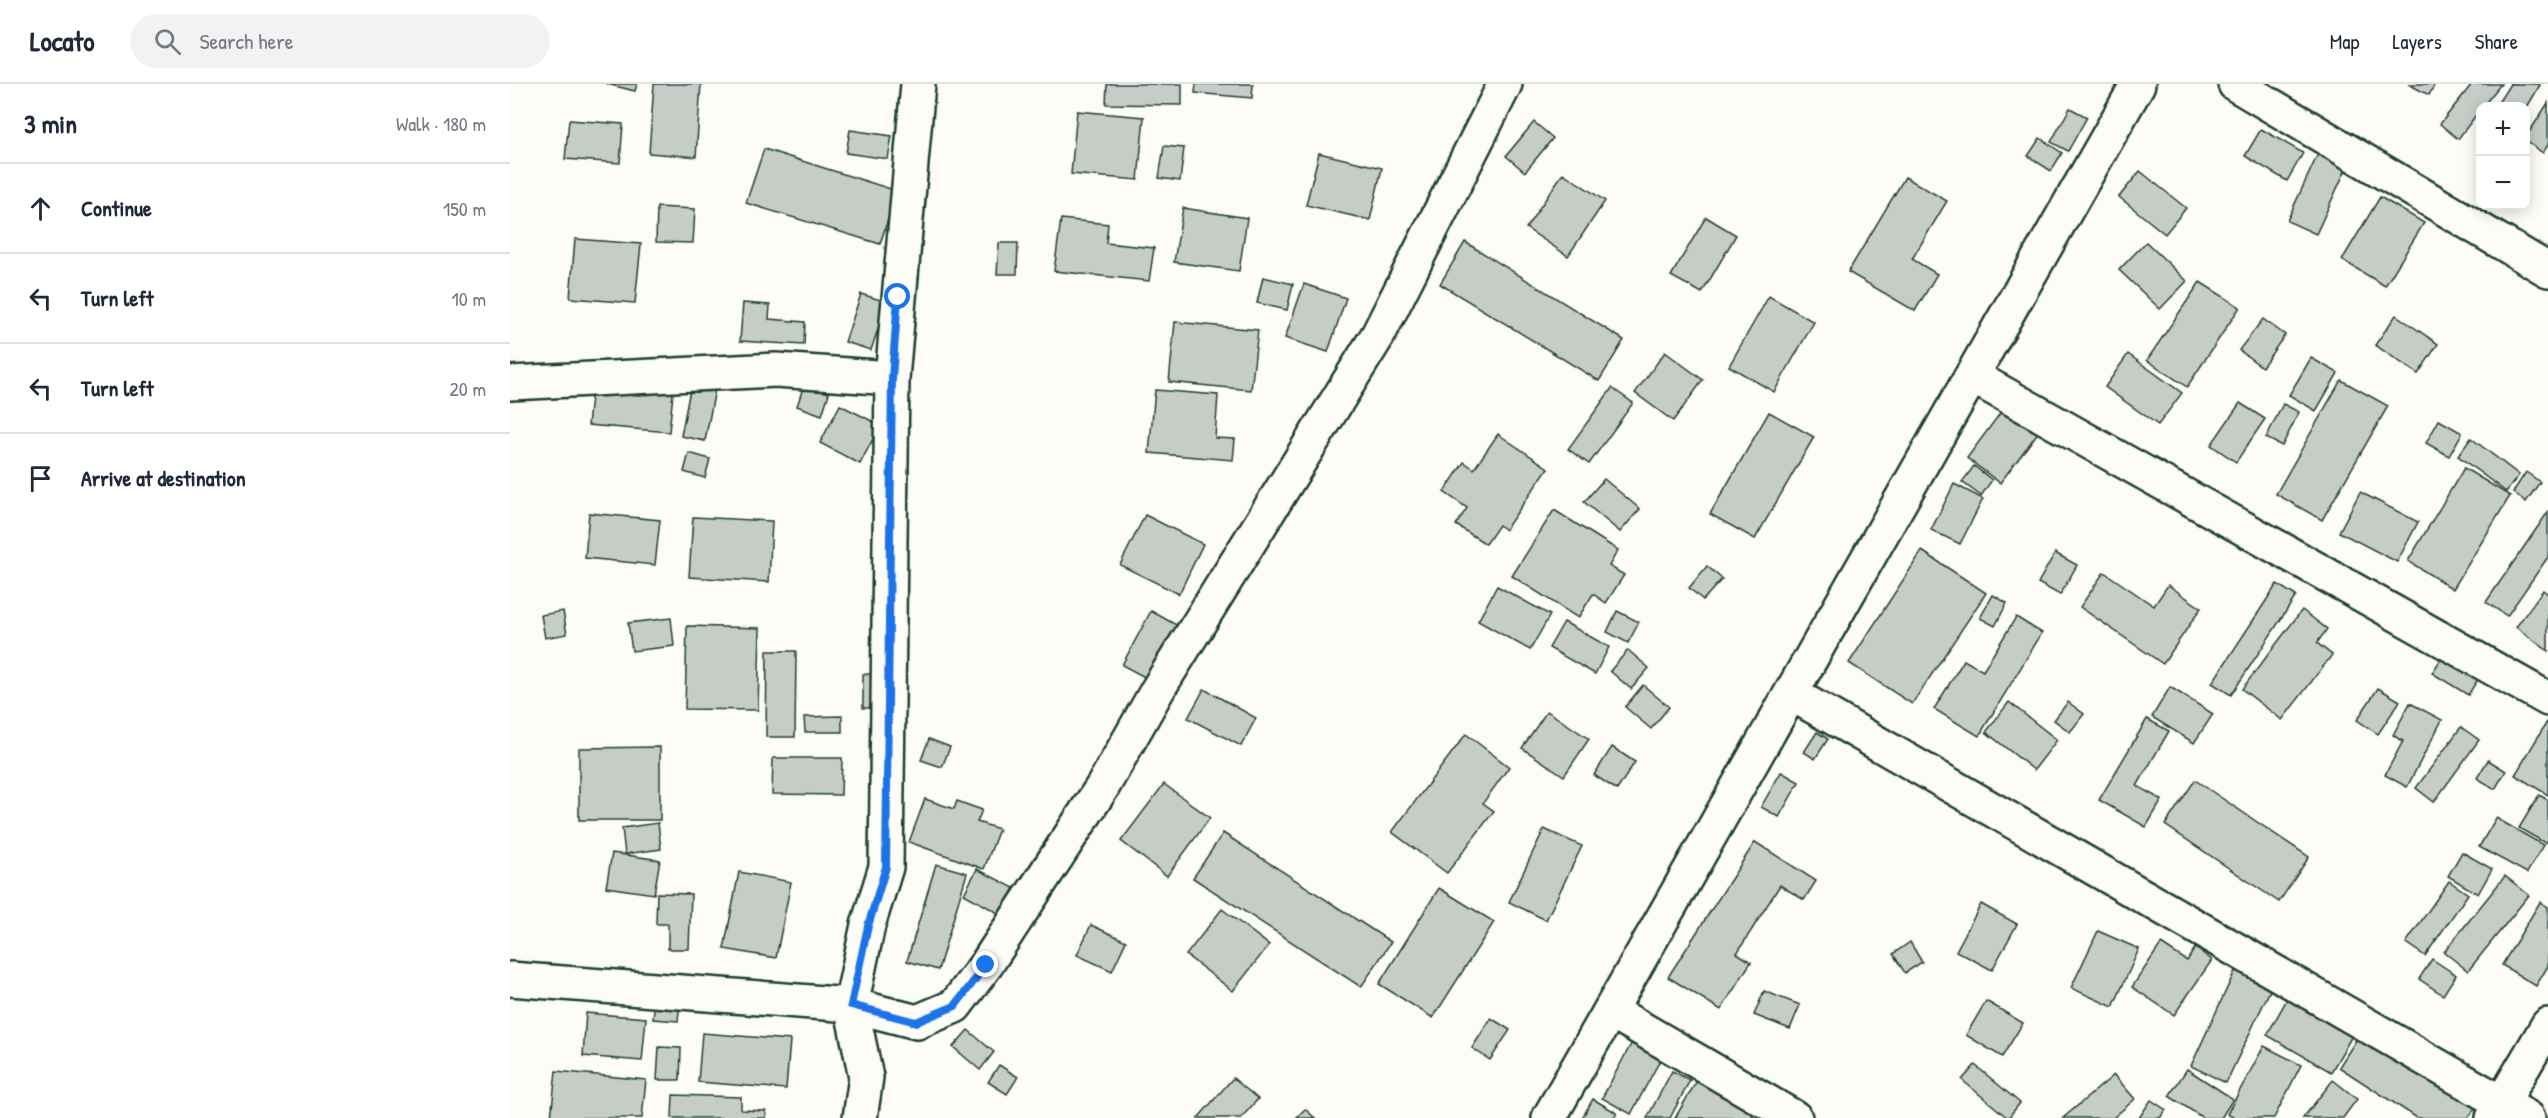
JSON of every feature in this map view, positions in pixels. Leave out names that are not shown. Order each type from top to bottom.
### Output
[{"type":"street","points":[[860,1118],[866,1077],[851,1005],[868,926],[886,867],[892,378],[918,84]]},
{"type":"street","points":[[510,979],[851,1005],[916,1022],[955,1006],[986,965],[1103,786],[1158,689],[1377,335],[1505,84]]},
{"type":"street","points":[[1549,1118],[2138,84]]},
{"type":"street","points":[[2235,84],[2548,270]]},
{"type":"street","points":[[510,383],[776,370],[892,378]]},
{"type":"street","points":[[1972,376],[2548,699]]},
{"type":"street","points":[[1792,694],[2508,1113],[2548,1025]]},
{"type":"street","points":[[1611,1011],[1795,1118]]},
{"type":"building","points":[[607,84],[637,84],[635,91]]},
{"type":"building","points":[[654,84],[701,84],[696,157],[649,153]]},
{"type":"building","points":[[1107,84],[1182,84],[1182,105],[1106,104]]},
{"type":"building","points":[[1196,84],[1253,84],[1252,98],[1195,93]]},
{"type":"building","points":[[2408,84],[2435,84],[2429,95]]},
{"type":"building","points":[[2472,84],[2501,84],[2486,102],[2476,102],[2476,115],[2458,139],[2440,124]]},
{"type":"building","points":[[2510,84],[2540,85],[2530,102],[2499,102]]},
{"type":"building","points":[[2548,103],[2548,145],[2543,153],[2530,144],[2530,131]]},
{"type":"building","points":[[2070,108],[2087,117],[2068,151],[2051,142]]},
{"type":"building","points":[[1077,111],[1144,117],[1138,180],[1071,174]]},
{"type":"building","points":[[569,120],[623,124],[620,163],[565,159]]},
{"type":"building","points":[[1534,122],[1553,138],[1525,172],[1506,156]]},
{"type":"building","points":[[2261,129],[2303,153],[2287,181],[2245,156]]},
{"type":"building","points":[[850,130],[892,136],[888,159],[846,153]]},
{"type":"building","points":[[2040,138],[2062,153],[2051,171],[2028,156]]},
{"type":"building","points":[[1164,146],[1184,148],[1180,181],[1159,178]]},
{"type":"building","points":[[764,149],[897,191],[880,244],[746,203]]},
{"type":"building","points":[[1319,153],[1382,168],[1370,220],[1306,205]]},
{"type":"building","points":[[2318,154],[2347,167],[2316,234],[2287,221]]},
{"type":"building","points":[[2140,171],[2186,208],[2165,234],[2119,197]]},
{"type":"building","points":[[1563,173],[1605,201],[1568,256],[1526,228]]},
{"type":"building","points":[[1905,177],[1947,201],[1912,259],[1937,274],[1915,311],[1848,272]]},
{"type":"building","points":[[2380,197],[2424,223],[2385,286],[2342,260]]},
{"type":"building","points":[[657,207],[695,209],[693,243],[656,242]]},
{"type":"building","points":[[1183,208],[1247,218],[1239,271],[1174,262]]},
{"type":"building","points":[[1706,217],[1736,235],[1702,293],[1671,276]]},
{"type":"building","points":[[1061,219],[1108,224],[1106,243],[1154,248],[1149,281],[1054,271]]},
{"type":"building","points":[[575,239],[641,244],[635,303],[570,298]]},
{"type":"building","points":[[1465,242],[1624,340],[1599,381],[1440,284]]},
{"type":"building","points":[[2146,242],[2187,281],[2160,309],[2119,270]]},
{"type":"building","points":[[999,243],[1018,243],[1017,274],[997,274]]},
{"type":"building","points":[[1263,277],[1293,284],[1287,310],[1257,303]]},
{"type":"building","points":[[2200,282],[2240,307],[2187,387],[2147,360]]},
{"type":"building","points":[[1304,284],[1346,298],[1328,352],[1285,338]]},
{"type":"building","points":[[861,294],[887,302],[871,350],[845,342]]},
{"type":"building","points":[[1769,296],[1814,322],[1774,392],[1729,366]]},
{"type":"building","points":[[743,303],[770,305],[769,319],[805,322],[804,345],[740,341]]},
{"type":"building","points":[[2396,315],[2438,344],[2418,374],[2375,345]]},
{"type":"building","points":[[2263,319],[2285,335],[2262,367],[2239,350]]},
{"type":"building","points":[[1175,322],[1258,330],[1251,390],[1169,382]]},
{"type":"building","points":[[1665,352],[1703,380],[1673,421],[1635,393]]},
{"type":"building","points":[[2128,354],[2182,393],[2158,425],[2105,387]]},
{"type":"building","points":[[2311,358],[2338,373],[2316,411],[2289,395]]},
{"type":"building","points":[[693,374],[717,379],[705,441],[681,436]]},
{"type":"building","points":[[593,378],[674,384],[669,432],[588,425]]},
{"type":"building","points":[[2341,380],[2388,406],[2322,520],[2276,494]]},
{"type":"building","points":[[804,385],[829,393],[822,415],[797,406]]},
{"type":"building","points":[[1612,388],[1633,403],[1589,464],[1568,449]]},
{"type":"building","points":[[1155,390],[1218,395],[1215,438],[1235,439],[1233,460],[1149,453]]},
{"type":"building","points":[[2015,393],[2049,418],[2000,483],[1967,458]]},
{"type":"building","points":[[2240,403],[2265,419],[2236,462],[2211,445]]},
{"type":"building","points":[[2283,404],[2299,412],[2282,446],[2266,438]]},
{"type":"building","points":[[840,405],[880,425],[860,464],[820,443]]},
{"type":"building","points":[[1769,412],[1814,437],[1755,539],[1710,514]]},
{"type":"building","points":[[2439,420],[2462,433],[2449,456],[2426,443]]},
{"type":"building","points":[[1498,434],[1548,468],[1505,530],[1499,525],[1486,544],[1456,525],[1467,508],[1444,492],[1464,462],[1474,469]]},
{"type":"building","points":[[2471,438],[2519,475],[2506,492],[2458,456]]},
{"type":"building","points":[[689,453],[710,459],[705,478],[684,472]]},
{"type":"building","points":[[1974,466],[1992,480],[1981,496],[1962,482]]},
{"type":"building","points":[[2464,468],[2510,496],[2453,589],[2408,561]]},
{"type":"building","points":[[2526,472],[2540,482],[2526,502],[2513,492]]},
{"type":"building","points":[[1604,479],[1640,509],[1620,532],[1584,502]]},
{"type":"building","points":[[1954,484],[1983,499],[1960,544],[1931,530]]},
{"type":"building","points":[[2360,492],[2418,522],[2397,562],[2339,532]]},
{"type":"building","points":[[1554,510],[1618,550],[1609,566],[1624,575],[1606,603],[1593,594],[1578,618],[1512,576]]},
{"type":"building","points":[[2548,512],[2548,557],[2507,616],[2486,602]]},
{"type":"building","points":[[589,513],[660,520],[655,565],[585,558]]},
{"type":"building","points":[[1145,515],[1203,544],[1179,594],[1120,565]]},
{"type":"building","points":[[693,517],[772,521],[769,582],[689,577]]},
{"type":"building","points":[[1922,551],[1986,593],[1912,704],[1849,663]]},
{"type":"building","points":[[2055,553],[2077,565],[2060,595],[2038,583]]},
{"type":"building","points":[[1707,566],[1722,579],[1703,600],[1689,588]]},
{"type":"building","points":[[2104,572],[2154,606],[2168,585],[2201,608],[2163,664],[2080,607]]},
{"type":"building","points":[[2277,584],[2296,596],[2231,695],[2212,683]]},
{"type":"building","points":[[1497,586],[1550,615],[1530,650],[1478,621]]},
{"type":"building","points":[[2543,590],[2548,594],[2548,651],[2516,627]]},
{"type":"building","points":[[1993,595],[2007,603],[1995,626],[1980,618]]},
{"type":"building","points":[[2302,610],[2327,629],[2317,643],[2332,655],[2282,720],[2242,689]]},
{"type":"building","points":[[563,611],[567,634],[545,638],[541,615]]},
{"type":"building","points":[[1151,611],[1180,627],[1152,681],[1122,665]]},
{"type":"building","points":[[1617,611],[1639,622],[1628,643],[1607,632]]},
{"type":"building","points":[[2016,617],[2042,633],[1979,736],[1934,709],[1964,660],[1983,671]]},
{"type":"building","points":[[671,618],[674,646],[632,651],[628,623]]},
{"type":"building","points":[[1564,622],[1609,647],[1595,674],[1549,648]]},
{"type":"building","points":[[687,626],[760,628],[758,710],[685,709]]},
{"type":"building","points":[[1628,650],[1649,668],[1631,689],[1610,671]]},
{"type":"building","points":[[767,651],[796,651],[795,737],[766,737]]},
{"type":"building","points":[[2446,651],[2482,673],[2468,695],[2432,673]]},
{"type":"building","points":[[863,674],[885,674],[885,708],[863,708]]},
{"type":"building","points":[[1643,685],[1669,707],[1651,729],[1625,707]]},
{"type":"building","points":[[2170,687],[2213,714],[2194,743],[2152,717]]},
{"type":"building","points":[[2378,688],[2400,701],[2378,734],[2357,720]]},
{"type":"building","points":[[1204,689],[1256,718],[1241,746],[1188,718]]},
{"type":"building","points":[[2009,702],[2057,740],[2034,770],[1986,732]]},
{"type":"building","points":[[2068,702],[2084,714],[2070,732],[2054,720]]},
{"type":"building","points":[[2410,703],[2442,720],[2407,787],[2385,775],[2403,741],[2393,735]]},
{"type":"building","points":[[1547,711],[1589,739],[1564,776],[1522,748]]},
{"type":"building","points":[[842,716],[842,732],[805,732],[804,717]]},
{"type":"building","points":[[2147,719],[2169,731],[2137,786],[2162,800],[2146,827],[2099,800]]},
{"type":"building","points":[[2548,723],[2548,795],[2515,775]]},
{"type":"building","points":[[2461,727],[2479,740],[2434,802],[2416,788]]},
{"type":"building","points":[[1817,732],[1828,739],[1815,759],[1804,752]]},
{"type":"building","points":[[1466,734],[1509,767],[1483,803],[1494,811],[1447,873],[1392,832]]},
{"type":"building","points":[[929,739],[950,747],[942,767],[921,760]]},
{"type":"building","points":[[660,747],[660,820],[579,820],[579,748]]},
{"type":"building","points":[[1612,747],[1635,762],[1617,790],[1594,775]]},
{"type":"building","points":[[773,758],[842,758],[841,795],[772,794]]},
{"type":"building","points":[[2488,760],[2506,771],[2495,789],[2477,778]]},
{"type":"building","points":[[1781,772],[1799,782],[1779,817],[1761,807]]},
{"type":"building","points":[[2195,780],[2309,857],[2279,902],[2165,825]]},
{"type":"building","points":[[1164,784],[1210,818],[1167,876],[1121,841]]},
{"type":"building","points":[[2539,795],[2548,800],[2548,838],[2545,843],[2519,828]]},
{"type":"building","points":[[925,799],[954,809],[957,801],[982,810],[977,822],[999,829],[984,869],[909,842]]},
{"type":"building","points":[[2496,818],[2543,845],[2527,873],[2479,847]]},
{"type":"building","points":[[658,823],[661,849],[625,854],[622,828]]},
{"type":"building","points":[[1544,829],[1582,846],[1546,920],[1509,902]]},
{"type":"building","points":[[1223,833],[1391,942],[1361,987],[1193,878]]},
{"type":"building","points":[[1755,842],[1816,881],[1804,900],[1780,885],[1737,953],[1751,962],[1721,1010],[1668,977]]},
{"type":"building","points":[[2462,852],[2492,869],[2478,894],[2448,876]]},
{"type":"building","points":[[612,853],[660,860],[654,894],[606,887]]},
{"type":"building","points":[[936,864],[967,873],[938,970],[907,961]]},
{"type":"building","points":[[977,869],[1014,888],[1000,914],[964,894]]},
{"type":"building","points":[[739,872],[791,882],[776,958],[724,949]]},
{"type":"building","points":[[2505,876],[2529,895],[2468,971],[2444,952]]},
{"type":"building","points":[[2449,881],[2468,894],[2425,956],[2406,943]]},
{"type":"building","points":[[1439,888],[1494,922],[1433,1018],[1379,984]]},
{"type":"building","points":[[657,893],[691,894],[689,949],[668,949],[668,924],[656,924]]},
{"type":"building","points":[[2540,902],[2548,907],[2548,966],[2536,986],[2502,965]]},
{"type":"building","points":[[1981,904],[2017,924],[1992,970],[1956,951]]},
{"type":"building","points":[[1222,909],[1269,945],[1233,991],[1186,955]]},
{"type":"building","points":[[1091,925],[1126,941],[1112,971],[1077,955]]},
{"type":"building","points":[[2098,931],[2139,949],[2113,1007],[2071,988]]},
{"type":"building","points":[[1910,942],[1922,962],[1905,973],[1893,954]]},
{"type":"building","points":[[2161,944],[2187,961],[2195,948],[2212,960],[2174,1015],[2132,987]]},
{"type":"building","points":[[2432,959],[2456,975],[2443,995],[2419,979]]},
{"type":"building","points":[[2235,971],[2271,988],[2226,1083],[2191,1066]]},
{"type":"building","points":[[656,990],[681,992],[678,1021],[653,1019]]},
{"type":"building","points":[[1764,991],[1800,1005],[1790,1029],[1754,1015]]},
{"type":"building","points":[[2291,992],[2356,1029],[2331,1072],[2267,1035]]},
{"type":"building","points":[[1986,1001],[2023,1023],[2002,1057],[1966,1035]]},
{"type":"building","points":[[586,1013],[646,1018],[642,1061],[583,1056]]},
{"type":"building","points":[[1491,1018],[1510,1030],[1490,1060],[1472,1048]]},
{"type":"building","points":[[968,1030],[994,1052],[980,1070],[953,1047]]},
{"type":"building","points":[[2361,1032],[2476,1107],[2468,1118],[2417,1118],[2339,1067]]},
{"type":"building","points":[[702,1033],[790,1040],[786,1089],[698,1082]]},
{"type":"building","points":[[1636,1035],[1665,1051],[1631,1114],[1602,1098]]},
{"type":"building","points":[[2264,1046],[2301,1065],[2274,1118],[2235,1118],[2227,1114]]},
{"type":"building","points":[[659,1047],[681,1048],[680,1080],[657,1080]]},
{"type":"building","points":[[999,1065],[1018,1077],[1007,1094],[988,1082]]},
{"type":"building","points":[[1975,1065],[2020,1103],[2008,1118],[1962,1080]]},
{"type":"building","points":[[2187,1069],[2233,1099],[2221,1118],[2203,1118],[2169,1096]]},
{"type":"building","points":[[556,1071],[646,1080],[642,1118],[551,1118]]},
{"type":"building","points":[[1672,1071],[1690,1080],[1670,1118],[1647,1118]]},
{"type":"building","points":[[1702,1072],[1758,1106],[1751,1118],[1675,1118]]},
{"type":"building","points":[[2114,1075],[2135,1099],[2113,1118],[2063,1118]]},
{"type":"building","points":[[1233,1078],[1258,1099],[1241,1118],[1198,1118]]},
{"type":"building","points":[[2333,1080],[2357,1099],[2343,1118],[2303,1118]]},
{"type":"building","points":[[673,1095],[741,1097],[741,1110],[766,1111],[766,1118],[672,1118]]},
{"type":"building","points":[[1593,1099],[1617,1113],[1614,1118],[1582,1118]]},
{"type":"building","points":[[2151,1100],[2166,1110],[2160,1118],[2139,1118]]},
{"type":"building","points":[[1305,1109],[1315,1118],[1296,1118]]},
{"type":"route","points":[[898,297],[892,378],[886,867],[868,926],[851,1005],[916,1022],[955,1006],[986,965]]}]
